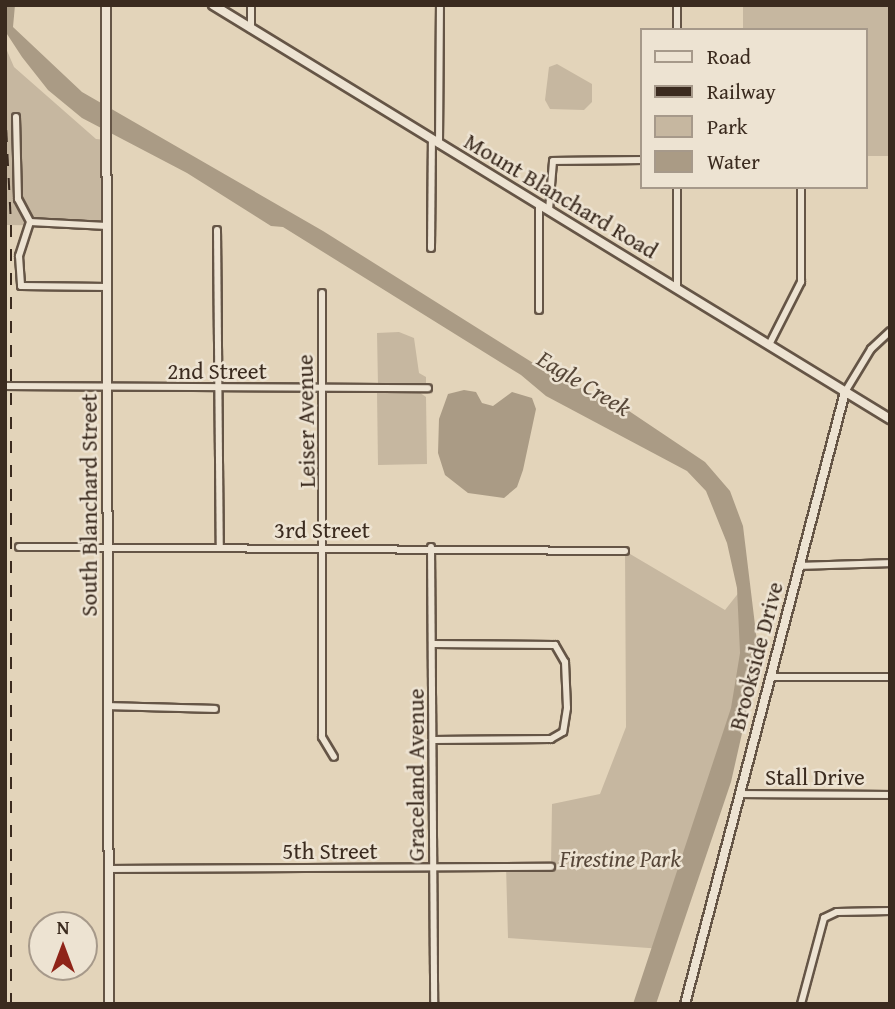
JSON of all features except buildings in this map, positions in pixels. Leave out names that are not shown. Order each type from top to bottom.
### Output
[{"type":"street","name":"South Blanchard Street","points":[[107,5],[109,1004]]},
{"type":"street","name":"Mount Blanchard Road","points":[[213,5],[890,419]]},
{"type":"street","points":[[251,5],[251,29]]},
{"type":"street","points":[[431,248],[440,5]]},
{"type":"street","points":[[677,5],[677,28]]},
{"type":"street","points":[[16,117],[18,200],[30,222],[19,257],[21,286],[108,287]]},
{"type":"street","points":[[549,210],[553,161],[640,160]]},
{"type":"street","points":[[677,189],[677,289]]},
{"type":"street","points":[[769,345],[801,282],[801,189]]},
{"type":"street","points":[[539,205],[539,310]]},
{"type":"street","points":[[30,222],[107,226]]},
{"type":"street","points":[[217,230],[220,547]]},
{"type":"street","name":"Leiser Avenue","points":[[322,293],[322,737],[334,757]]},
{"type":"street","name":"Brookside Drive","points":[[685,1004],[845,391],[871,349],[890,331]]},
{"type":"street","name":"2nd Street","points":[[5,386],[428,388]]},
{"type":"street","name":"3rd Street","points":[[19,547],[431,547],[625,551]]},
{"type":"street","name":"Graceland Avenue","points":[[431,547],[434,1004]]},
{"type":"street","points":[[800,566],[890,563]]},
{"type":"street","points":[[433,644],[544,644],[563,653],[566,719],[559,737],[433,740]]},
{"type":"street","points":[[771,677],[890,677]]},
{"type":"street","points":[[108,706],[215,709]]},
{"type":"street","name":"Stall Drive","points":[[739,794],[890,795]]},
{"type":"street","name":"5th Street","points":[[109,869],[551,867]]},
{"type":"street","points":[[801,1004],[820,925],[827,915],[890,911]]},
{"type":"green space","points":[[743,5],[890,5],[890,156],[867,156],[867,28],[743,28]]},
{"type":"green space","points":[[5,46],[14,67],[96,139],[107,140],[107,226],[5,225]]},
{"type":"green space","points":[[557,64],[592,84],[592,102],[584,110],[550,109],[545,100],[549,67]]},
{"type":"green space","points":[[399,332],[414,338],[419,373],[426,377],[426,386],[378,386],[377,333]]},
{"type":"green space","points":[[377,392],[419,392],[426,397],[427,464],[378,465]]},
{"type":"green space","name":"Firestine Park","points":[[625,551],[725,610],[744,586],[748,666],[663,949],[508,938],[506,866],[551,866],[552,804],[600,794],[626,727]]},
{"type":"water","points":[[5,5],[15,5],[13,27],[82,92],[323,231],[554,376],[623,407],[705,462],[730,491],[743,526],[759,658],[731,782],[656,1004],[633,1004],[731,708],[740,653],[737,588],[727,543],[706,491],[687,471],[546,396],[521,375],[283,227],[271,226],[187,173],[82,118],[48,90],[22,57],[5,31]]},
{"type":"water","points":[[464,390],[476,392],[482,403],[493,406],[512,392],[532,398],[536,409],[523,470],[517,487],[504,498],[468,493],[445,475],[438,453],[439,419],[448,394]]},
{"type":"railway","points":[[5,106],[11,225],[11,1004]]},
{"type":"water label","name":"Eagle Creek","points":[[584,383]]}]
